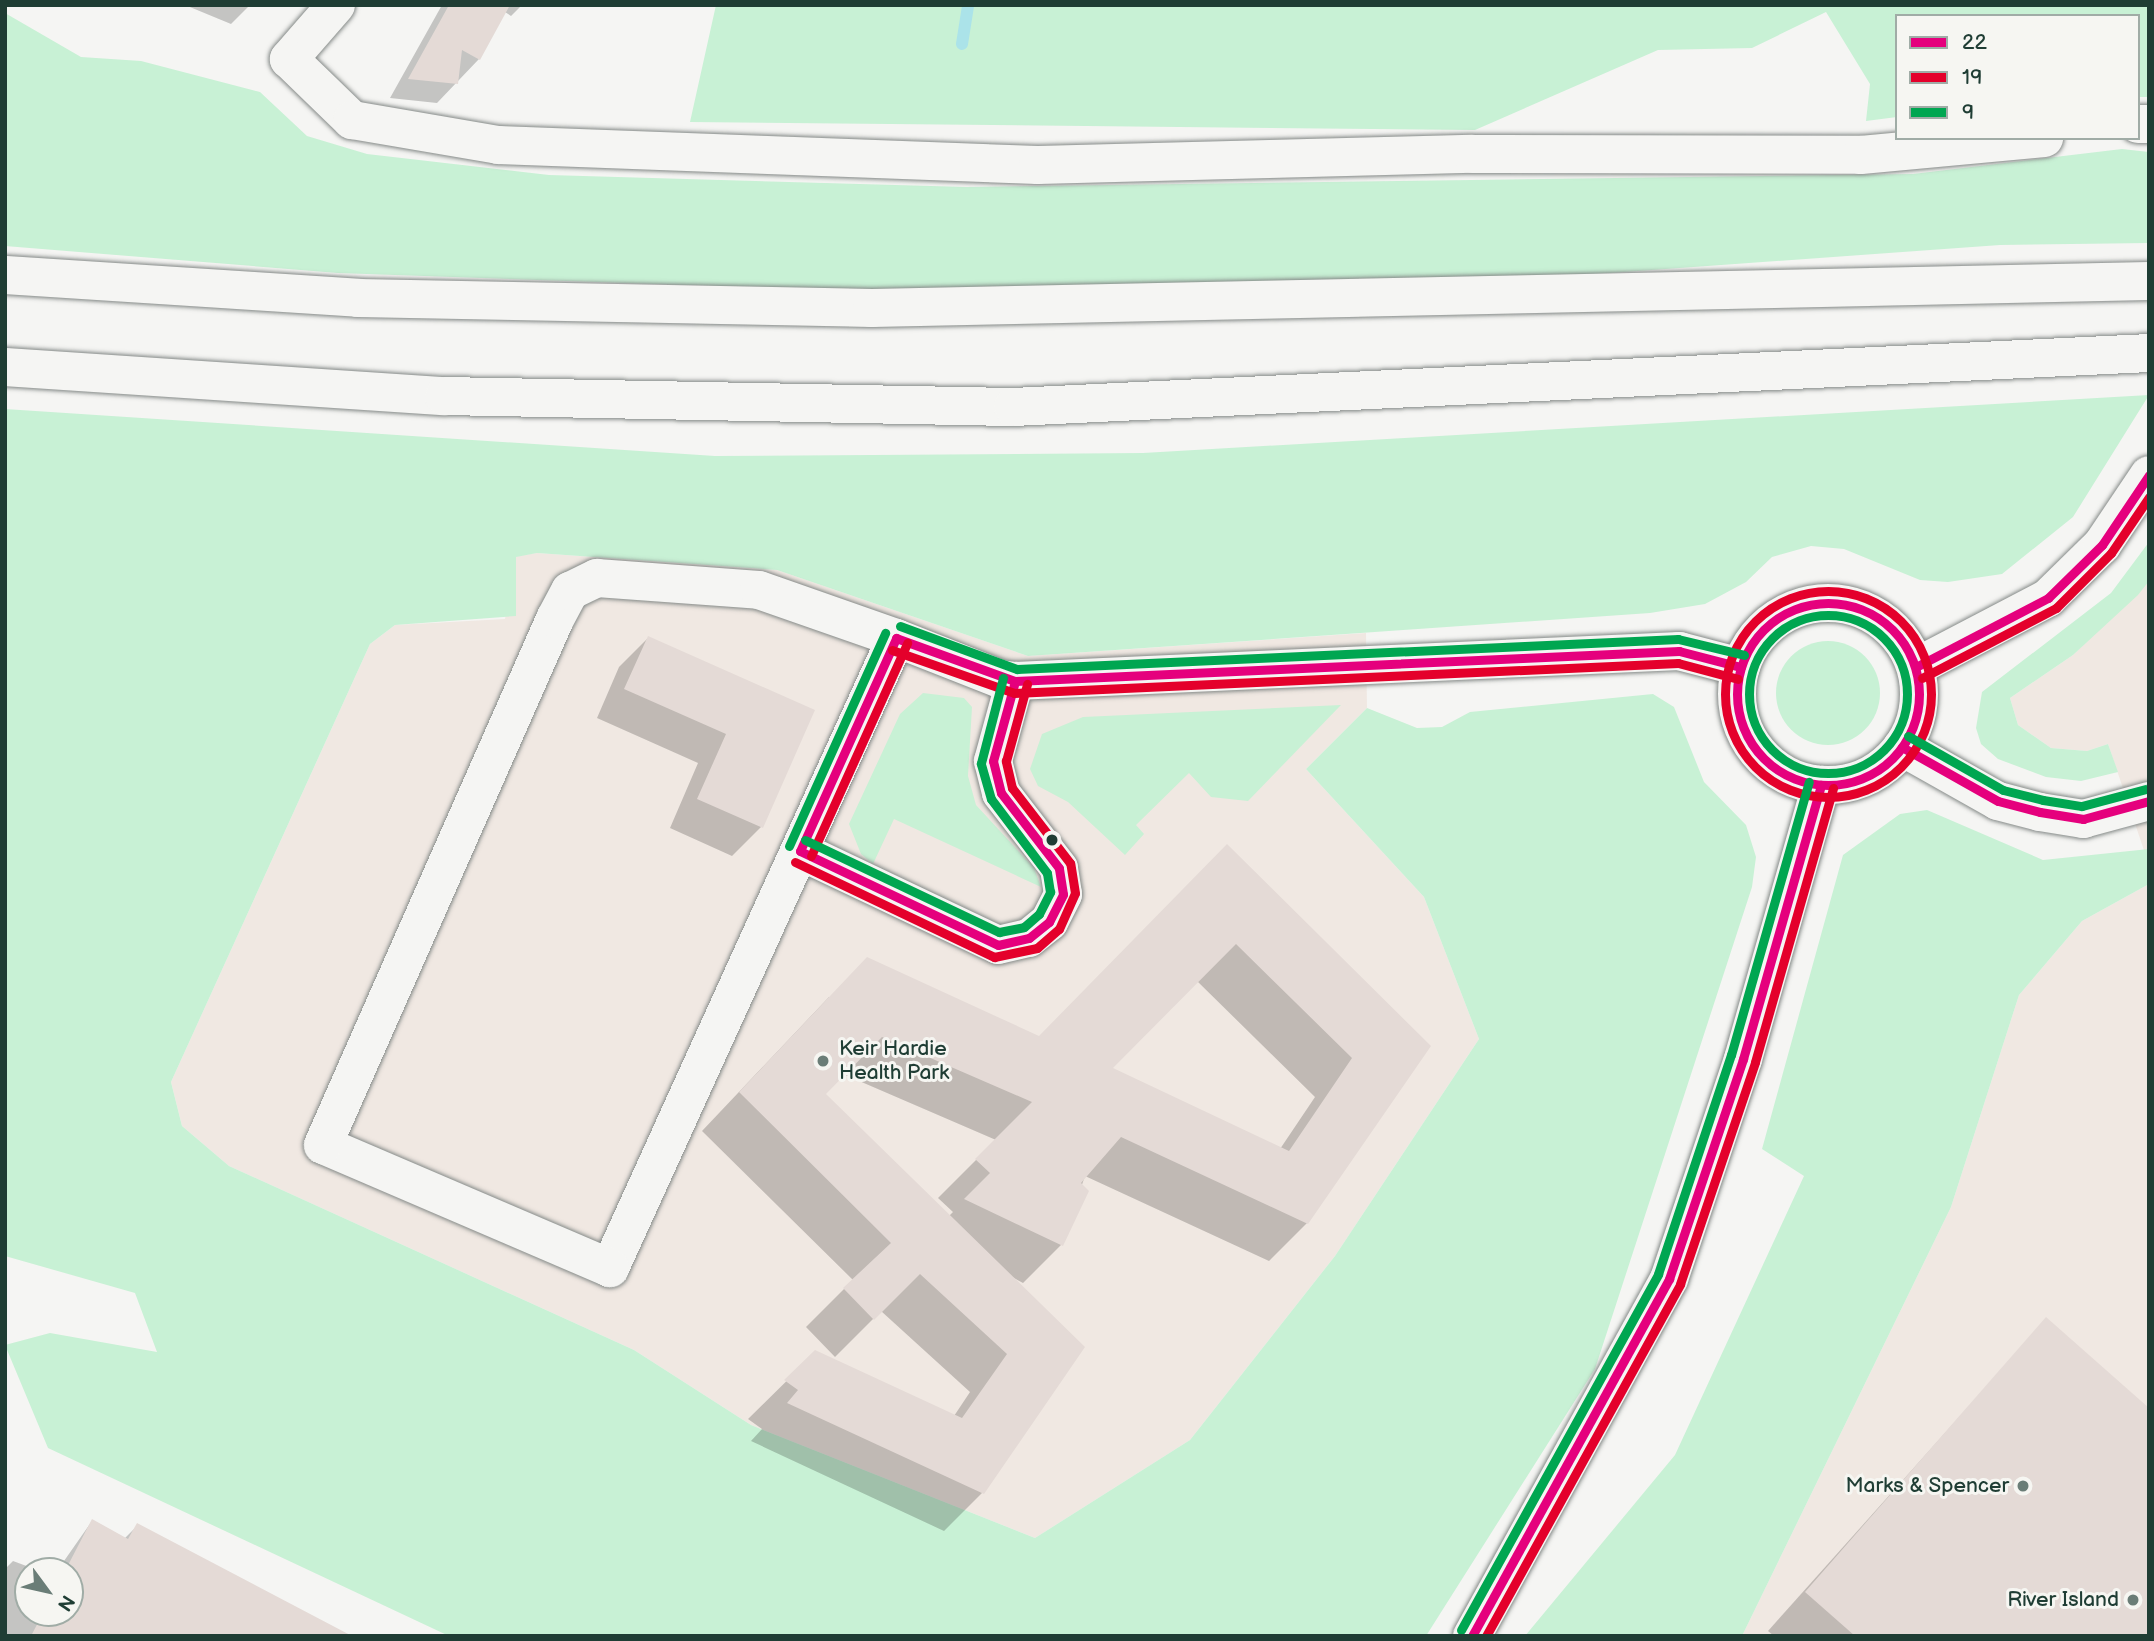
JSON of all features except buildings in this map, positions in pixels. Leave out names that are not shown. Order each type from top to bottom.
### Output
[{"type":"main road","points":[[336,5],[289,58],[352,120],[498,145],[683,155],[1038,165],[1472,154],[1861,155],[2022,140]]},
{"type":"main road","points":[[5,275],[358,298],[872,308],[2149,281]]},
{"type":"main road","points":[[5,367],[444,396],[1013,407],[2149,353]]},
{"type":"main road","points":[[1916,667],[2048,598],[2102,545],[2149,475]]},
{"type":"main road","points":[[896,638],[610,1268],[323,1144],[555,618],[570,591],[597,578],[759,590],[896,638],[1015,681],[1679,651],[1741,667]]},
{"type":"main road","points":[[1828,602],[1883,620],[1916,667],[1919,709],[1902,747],[1867,777],[1821,785],[1794,779],[1752,746],[1736,694],[1741,667],[1774,620],[1828,602]]},
{"type":"main road","points":[[800,851],[998,945],[1028,938],[1049,922],[1063,894],[1059,868],[1001,793],[993,761],[1015,681]]},
{"type":"main road","points":[[1902,747],[1998,801],[2040,811],[2083,819],[2149,801]]},
{"type":"main road","points":[[1472,1636],[1669,1279],[1743,1059],[1821,785]]},
{"type":"shaded area","name":"Keir Hardie Health Park","points":[[537,553],[777,570],[1028,656],[1366,633],[1367,708],[1306,769],[1424,897],[1479,1039],[1335,1256],[1190,1440],[1035,1538],[751,1425],[634,1350],[229,1166],[182,1126],[171,1082],[370,644],[395,625],[505,619],[516,556]]},
{"type":"shaded area","points":[[2149,581],[2149,865],[2108,744],[2087,751],[2051,748],[2018,725],[2010,698],[2073,655]]},
{"type":"shaded area","points":[[2149,884],[2149,1636],[1742,1636],[1951,1207],[2019,995],[2082,921]]},
{"type":"green space","points":[[716,5],[2149,5],[2149,97],[2140,97],[2140,14],[1895,14],[1895,117],[1866,121],[1870,84],[1826,12],[1752,48],[1658,50],[1475,130],[690,122]]},
{"type":"green space","points":[[5,13],[81,57],[141,61],[260,92],[307,136],[367,154],[549,175],[966,187],[1913,174],[2122,149],[2149,152],[2149,243],[2000,245],[1527,279],[887,292],[338,273],[5,246]]},
{"type":"green space","points":[[2149,395],[2073,517],[2002,574],[1948,582],[1920,580],[1844,549],[1811,546],[1772,557],[1746,582],[1705,604],[1650,613],[1028,656],[777,570],[537,553],[516,557],[516,616],[395,625],[370,644],[171,1082],[182,1126],[229,1166],[634,1350],[751,1425],[1035,1538],[1190,1440],[1335,1256],[1479,1039],[1424,897],[1306,769],[1367,708],[1417,728],[1442,727],[1470,712],[1653,694],[1674,707],[1704,782],[1746,825],[1756,857],[1752,887],[1595,1369],[1426,1636],[449,1636],[48,1448],[5,1345],[50,1333],[157,1352],[135,1293],[5,1256],[5,409],[715,456],[1143,453]]},
{"type":"green space","points":[[2149,542],[2149,581],[2138,595],[2073,655],[2010,698],[2018,725],[2051,748],[2087,751],[2108,744],[2118,772],[2081,781],[2046,777],[1998,759],[1981,744],[1976,728],[1982,692],[2111,593]]},
{"type":"green space","points":[[1828,641],[1848,645],[1871,664],[1876,673],[1880,693],[1876,713],[1857,736],[1848,741],[1828,745],[1808,741],[1785,722],[1780,713],[1776,693],[1780,673],[1799,650],[1808,645]]},
{"type":"green space","points":[[923,693],[964,698],[972,707],[968,776],[976,805],[1034,868],[1041,887],[894,819],[873,864],[861,854],[849,824],[900,714]]},
{"type":"green space","points":[[1341,705],[1248,801],[1211,797],[1189,773],[1136,825],[1144,834],[1125,855],[1068,802],[1038,786],[1030,769],[1042,734],[1083,717]]},
{"type":"green space","points":[[1927,810],[2043,860],[2149,849],[2149,884],[2082,921],[2019,995],[1951,1207],[1742,1636],[1525,1636],[1675,1455],[1804,1176],[1762,1149],[1843,855],[1900,814]]},
{"type":"waterway","points":[[962,44],[968,5]]},
{"type":"transit line","name":"22","points":[[1916,667],[2048,598],[2102,545],[2149,475]]},
{"type":"transit line","name":"19","points":[[1922,678],[2056,608],[2111,553],[2149,497]]},
{"type":"transit line","name":"19","points":[[1828,591],[1868,599],[1901,621],[1923,654],[1931,694],[1923,734],[1901,767],[1868,789],[1828,797],[1788,789],[1755,767],[1733,734],[1725,694],[1733,654],[1755,621],[1788,599],[1828,591]]},
{"type":"transit line","name":"22","points":[[1828,603],[1863,610],[1879,618],[1892,630],[1904,643],[1912,659],[1919,694],[1912,729],[1904,745],[1892,758],[1879,770],[1863,778],[1828,785],[1793,778],[1777,770],[1764,758],[1752,745],[1744,729],[1737,694],[1744,659],[1752,643],[1764,630],[1777,618],[1793,610],[1828,603]]},
{"type":"transit line","name":"9","points":[[1828,615],[1858,621],[1884,638],[1901,664],[1907,694],[1901,724],[1884,750],[1858,767],[1828,773],[1798,767],[1772,750],[1755,724],[1749,694],[1755,664],[1772,638],[1798,621],[1828,615]]},
{"type":"transit line","name":"9","points":[[900,626],[1017,669],[1678,639],[1744,655]]},
{"type":"transit line","name":"9","points":[[789,846],[885,633]]},
{"type":"transit line","name":"22","points":[[896,638],[1015,681],[1679,651],[1741,667]]},
{"type":"transit line","name":"22","points":[[800,851],[896,638]]},
{"type":"transit line","name":"19","points":[[811,856],[907,643]]},
{"type":"transit line","name":"19","points":[[892,650],[1014,693],[1678,663],[1738,679]]},
{"type":"transit line","name":"9","points":[[805,840],[999,932],[1024,927],[1039,914],[1050,892],[1047,873],[991,799],[981,763],[1003,678]]},
{"type":"transit line","name":"22","points":[[800,851],[998,945],[1029,938],[1049,922],[1063,894],[1059,868],[1001,793],[993,761],[1015,681]]},
{"type":"transit line","name":"19","points":[[795,862],[994,957],[1037,948],[1059,929],[1075,893],[1070,863],[1012,788],[1006,761],[1027,684]]},
{"type":"transit line","name":"9","points":[[1908,736],[2003,790],[2043,800],[2082,806],[2146,789]]},
{"type":"transit line","name":"22","points":[[1902,747],[1998,801],[2040,812],[2083,819],[2149,801]]},
{"type":"transit line","name":"9","points":[[1461,1630],[1658,1274],[1731,1055],[1809,782]]},
{"type":"transit line","name":"22","points":[[1472,1636],[1669,1279],[1743,1059],[1821,785]]},
{"type":"transit line","name":"19","points":[[1486,1636],[1680,1284],[1755,1062],[1833,788]]},
{"type":"place","name":"Keir Hardie Health Park","points":[[823,1061]]},
{"type":"place","name":"Marks & Spencer","points":[[2023,1486]]},
{"type":"place","name":"River Island","points":[[2133,1600]]}]
